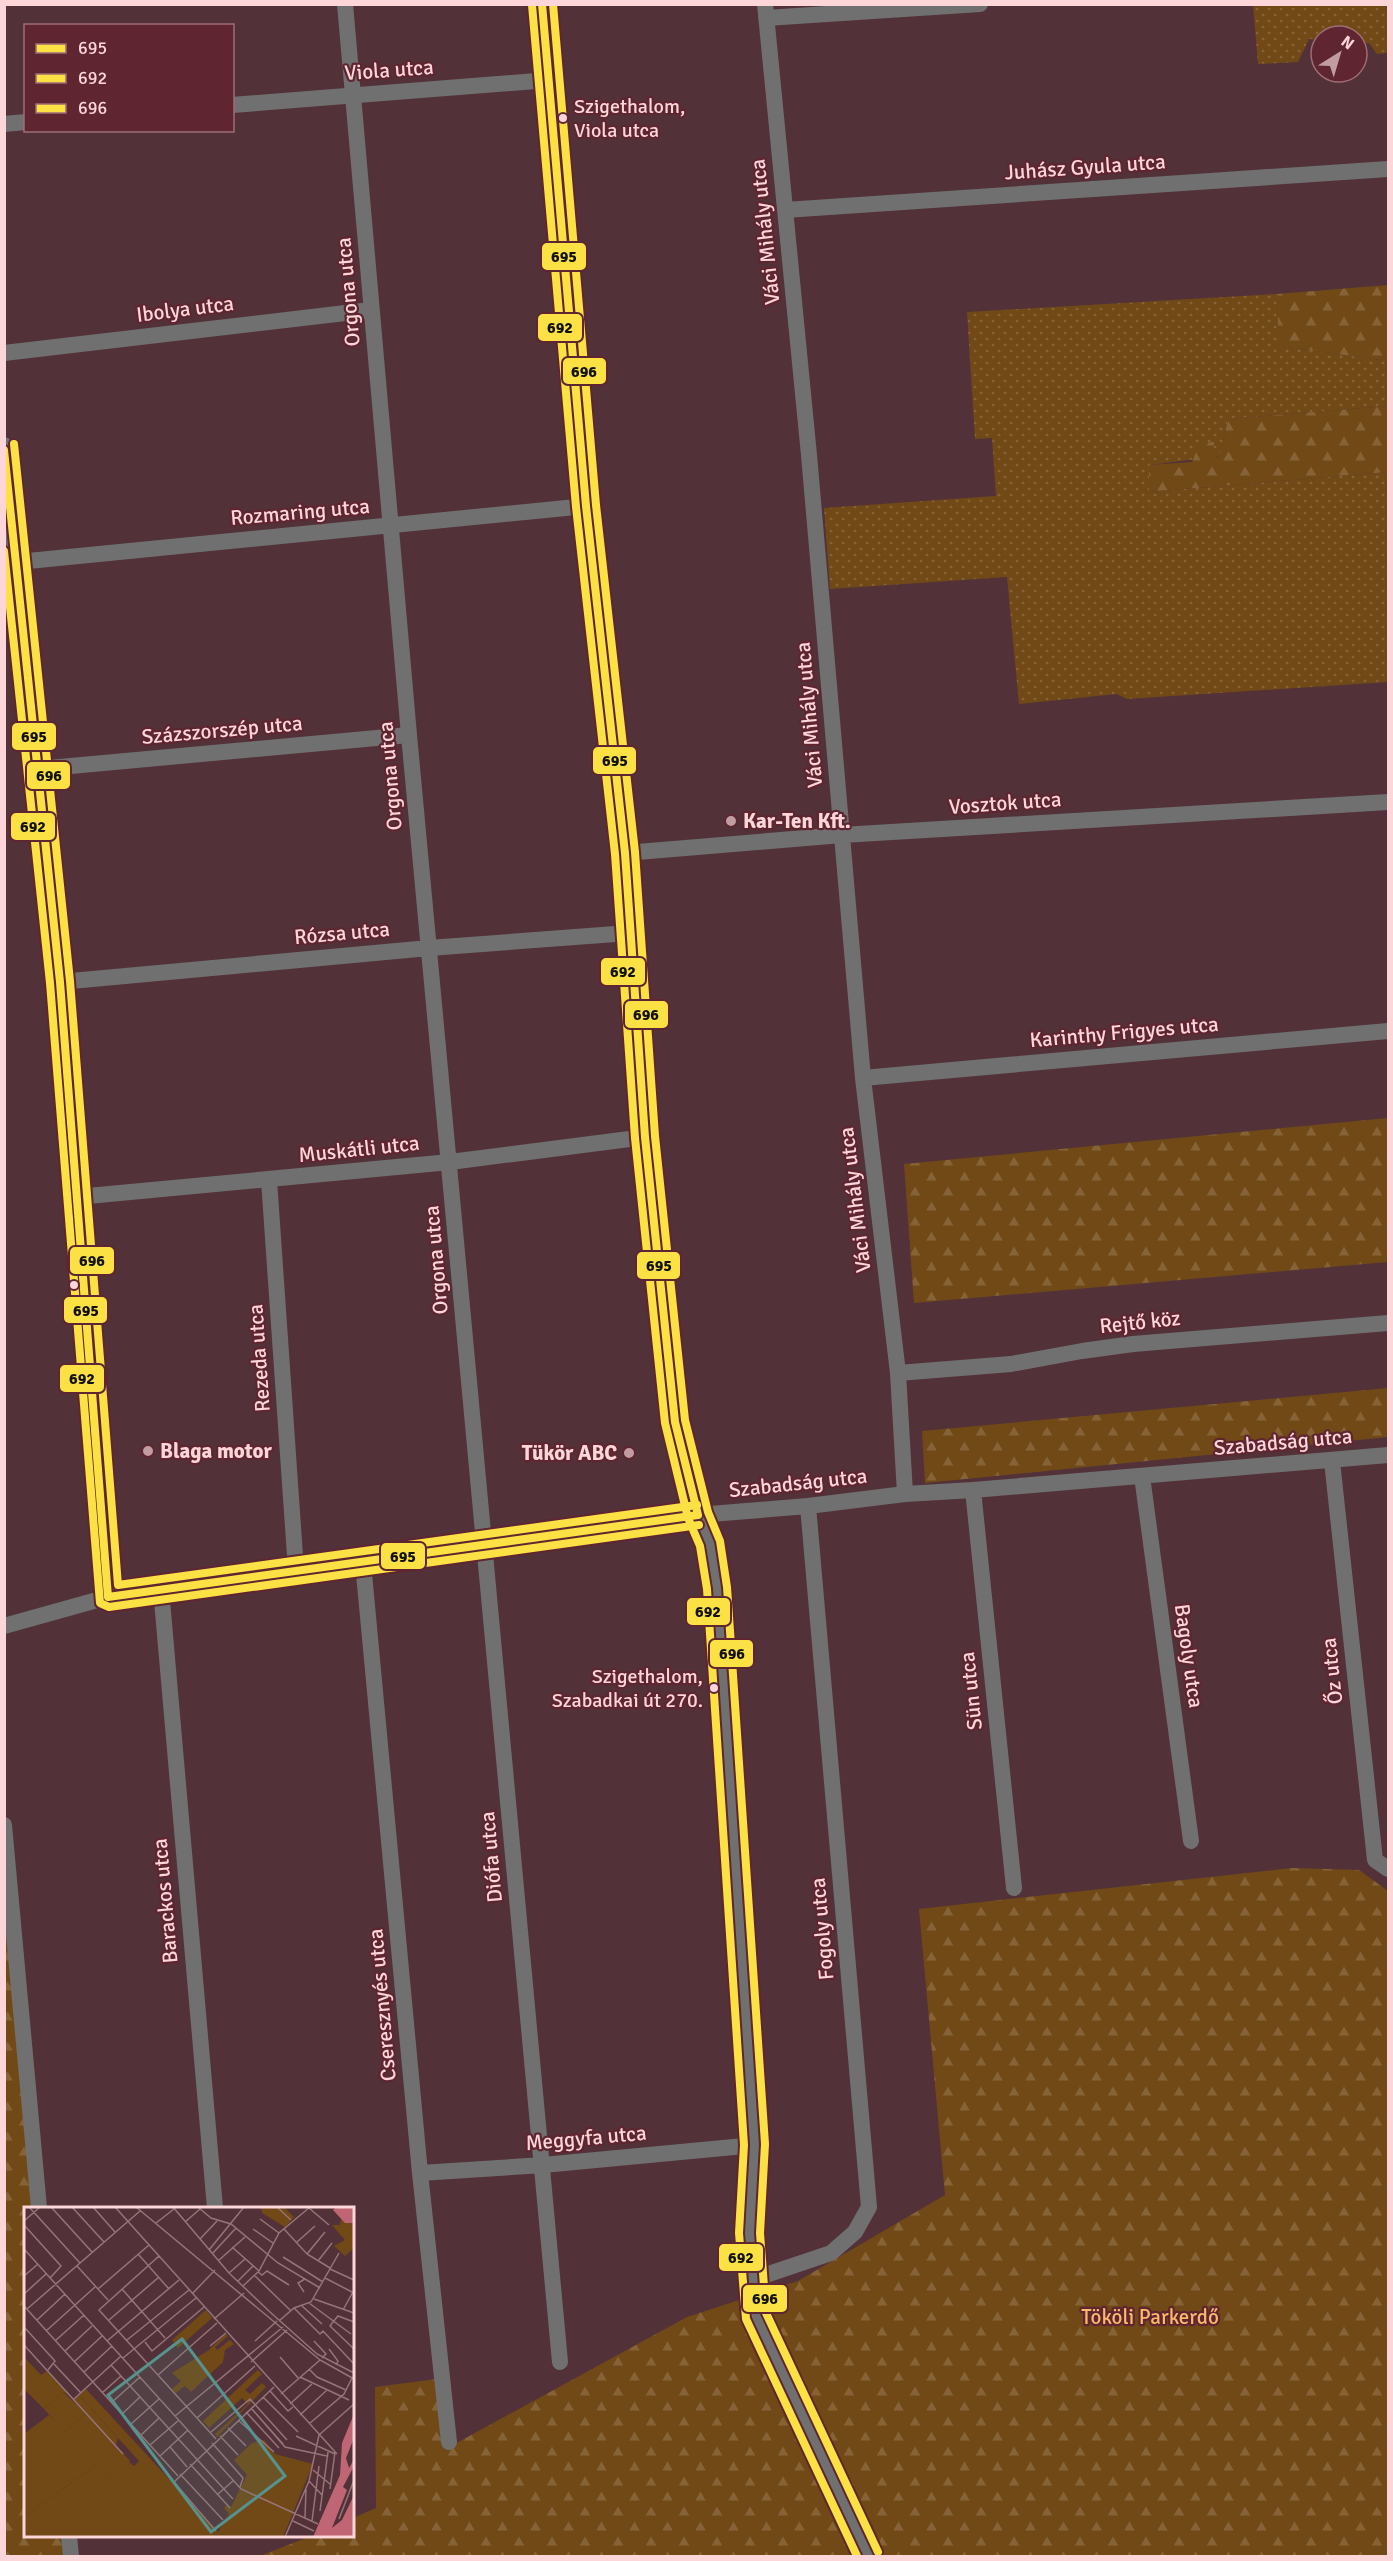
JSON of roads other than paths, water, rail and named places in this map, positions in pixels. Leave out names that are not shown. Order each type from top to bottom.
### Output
[{"type":"street","name":"Orgona utca","points":[[345,4],[409,735],[484,1544]]},
{"type":"street","points":[[542,4],[586,506],[625,853],[645,1137],[675,1422],[698,1515],[710,1543],[717,1588],[755,2145],[749,2233],[756,2316],[868,2556]]},
{"type":"street","points":[[766,11],[980,4]]},
{"type":"street","name":"Váci Mihály utca","points":[[766,11],[863,1078],[898,1373],[905,1494]]},
{"type":"street","name":"Viola utca","points":[[234,105],[549,80]]},
{"type":"street","points":[[4,124],[24,122]]},
{"type":"street","name":"Juhász Gyula utca","points":[[785,210],[1389,169]]},
{"type":"street","name":"Ibolya utca","points":[[4,353],[371,310]]},
{"type":"street","points":[[4,445],[60,982],[108,1597]]},
{"type":"street","name":"Rozmaring utca","points":[[18,562],[586,506]]},
{"type":"street","name":"Százszorszép utca","points":[[38,769],[409,735]]},
{"type":"street","name":"Vosztok utca","points":[[625,853],[842,836],[1389,802]]},
{"type":"street","name":"Rózsa utca","points":[[60,982],[429,948],[629,933]]},
{"type":"street","name":"Karinthy Frigyes utca","points":[[863,1078],[1389,1030]]},
{"type":"street","name":"Muskátli utca","points":[[77,1197],[450,1162],[645,1137]]},
{"type":"street","name":"Rezeda utca","points":[[269,1180],[296,1570]]},
{"type":"street","name":"Rejtő köz","points":[[898,1373],[1011,1364],[1133,1344],[1389,1323]]},
{"type":"street","name":"Szabadság utca","points":[[4,1626],[108,1597],[698,1515],[808,1506],[905,1494],[1389,1455]]},
{"type":"street","name":"Őz utca","points":[[1332,1461],[1375,1860],[1389,1869]]},
{"type":"street","name":"Bagoly utca","points":[[1142,1476],[1191,1841]]},
{"type":"street","name":"Sün utca","points":[[973,1490],[1014,1888]]},
{"type":"street","name":"Fogoly utca","points":[[754,2279],[831,2253],[855,2232],[869,2207],[808,1506]]},
{"type":"street","name":"Diófa utca","points":[[484,1544],[560,2362]]},
{"type":"street","name":"Cseresznyés utca","points":[[363,1563],[420,2174],[449,2442]]},
{"type":"street","name":"Barackos utca","points":[[160,1589],[215,2207]]},
{"type":"street","points":[[4,1825],[39,2207]]},
{"type":"street","name":"Meggyfa utca","points":[[420,2174],[755,2145]]},
{"type":"street","points":[[69,2537],[71,2556]]},
{"type":"place","name":"Szigethalom, Viola utca","points":[[563,118]]},
{"type":"place","name":"Kar-Ten Kft.","points":[[731,821]]},
{"type":"place","name":"Blaga motor","points":[[148,1451]]},
{"type":"place","name":"Tükör ABC","points":[[629,1453]]},
{"type":"place","name":"Szigethalom, Szabadkai út 270.","points":[[714,1688]]},
{"type":"park label","name":"Tököli Parkerdő","points":[[1150,2317]]}]
